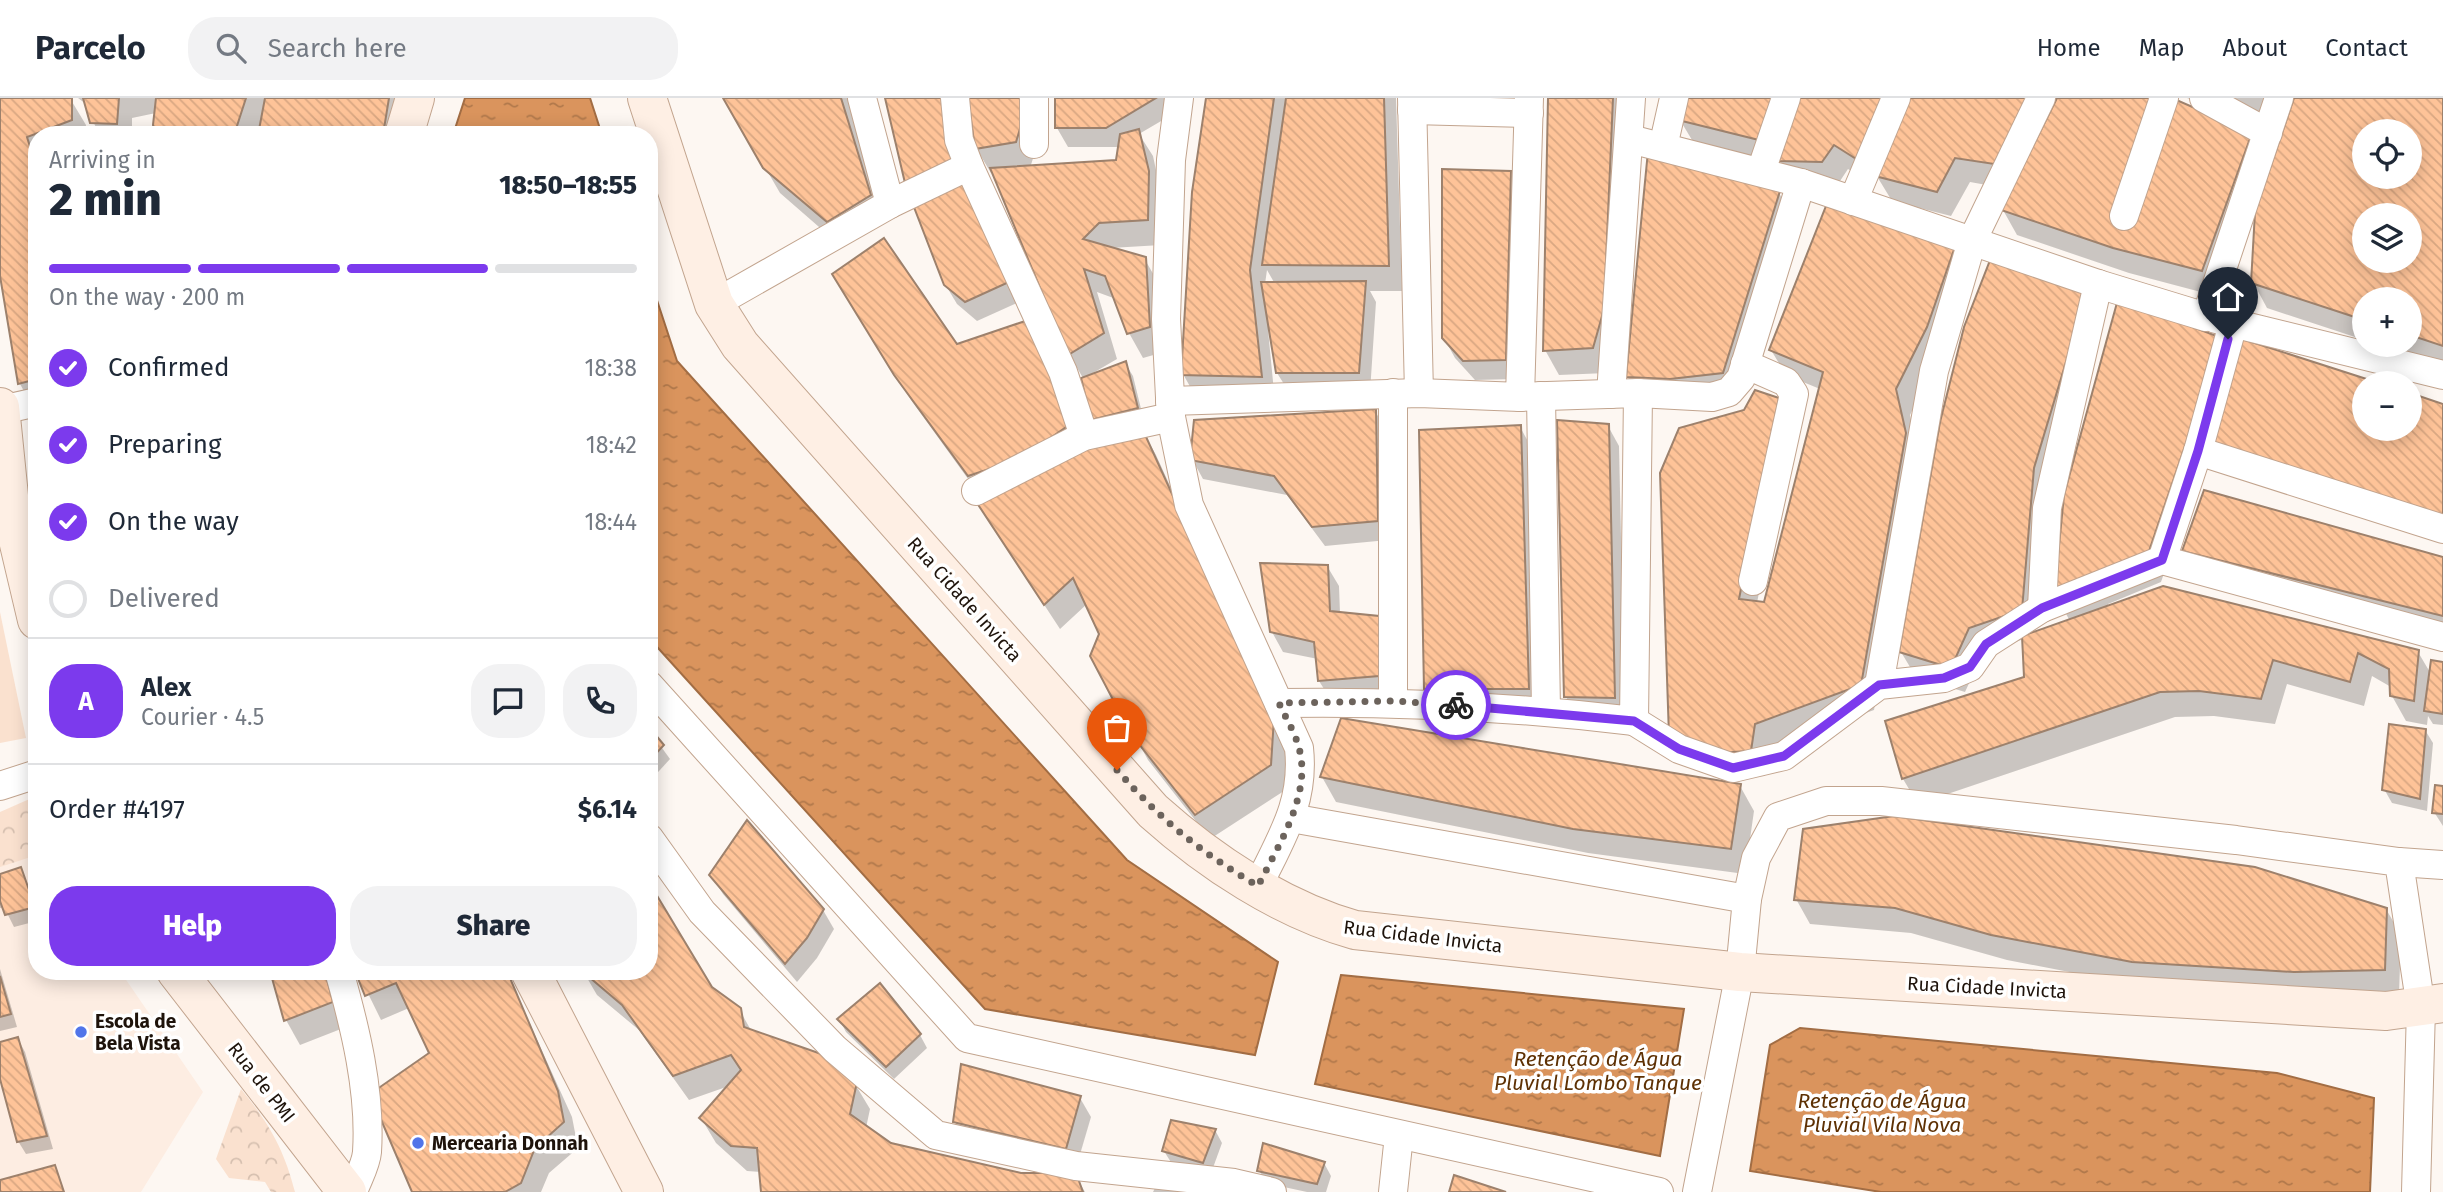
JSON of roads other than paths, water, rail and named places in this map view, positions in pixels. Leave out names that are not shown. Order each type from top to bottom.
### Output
[{"type":"main road","points":[[407,126],[415,98]]},
{"type":"main road","name":"Rua Cidade Invicta","points":[[647,98],[656,126]]},
{"type":"main road","name":"Rua Cidade Invicta","points":[[658,132],[714,304],[740,345],[1153,811],[1189,842],[1258,886],[1327,922],[1355,930],[1740,972],[2386,1011],[2432,1006]]},
{"type":"main road","points":[[0,408],[10,506],[28,582]]},
{"type":"main road","name":"Rua de PMI","points":[[183,980],[347,1192]]},
{"type":"main road","points":[[535,980],[644,1192]]},
{"type":"street","points":[[862,98],[890,204]]},
{"type":"street","points":[[955,98],[959,140],[1063,372],[1084,436]]},
{"type":"street","points":[[1034,98],[1034,144]]},
{"type":"street","points":[[1179,98],[1171,160],[1166,306],[1171,409],[1189,505],[1299,748],[1302,775],[1291,818],[1258,886]]},
{"type":"street","points":[[1631,98],[1625,393],[1634,721]]},
{"type":"street","points":[[1663,147],[1674,98]]},
{"type":"street","points":[[1761,172],[1786,98]]},
{"type":"street","points":[[1853,201],[1896,98]]},
{"type":"street","points":[[1879,685],[1934,371],[1972,241],[2041,98]]},
{"type":"street","points":[[2124,216],[2164,98]]},
{"type":"street","points":[[2204,98],[2268,133]]},
{"type":"street","points":[[2206,317],[2279,98]]},
{"type":"street","points":[[1393,701],[1406,393],[1412,104],[1529,105],[1530,396],[1546,711]]},
{"type":"street","points":[[1630,139],[1801,183],[2098,284],[2206,317],[2443,375]]},
{"type":"street","points":[[714,304],[890,204],[969,166]]},
{"type":"street","points":[[976,491],[1084,436],[1171,409],[1406,393],[1530,396],[1625,393],[1712,397],[1729,392],[1741,379],[1801,183]]},
{"type":"street","points":[[2042,608],[2048,508],[2098,284]]},
{"type":"street","points":[[2162,560],[2198,451],[2233,324]]},
{"type":"street","points":[[1745,364],[1786,382],[1794,394],[1753,581]]},
{"type":"street","points":[[0,408],[28,403]]},
{"type":"street","points":[[2198,451],[2443,529]]},
{"type":"street","points":[[1279,703],[1393,701],[1546,711],[1634,721],[1679,749],[1733,768],[1784,756],[1879,685],[1944,678],[1970,667],[1986,644],[2042,608],[2162,560],[2443,638]]},
{"type":"street","points":[[658,695],[967,1038],[1659,1192]]},
{"type":"street","points":[[0,786],[28,777]]},
{"type":"street","points":[[1698,1192],[1740,972],[1747,899],[1756,858],[1778,817],[1826,801],[1881,801],[2443,865]]},
{"type":"street","points":[[1291,818],[1747,899]]},
{"type":"street","points":[[658,851],[702,912],[835,1049],[936,1135],[1076,1166],[1234,1183],[1272,1192]]},
{"type":"street","points":[[2399,862],[2432,1006],[2416,1192]]},
{"type":"street","points":[[341,980],[358,1047],[365,1111],[367,1154],[353,1192]]},
{"type":"street","points":[[1393,1192],[1399,1135]]},
{"type":"water","points":[[465,98],[590,98],[599,126],[456,126]]},
{"type":"water","points":[[658,303],[677,361],[1127,860],[1278,962],[1255,1055],[985,1009],[658,648]]},
{"type":"water","name":"Retenção de Água Pluvial Lombo Tanque","points":[[1341,975],[1684,1009],[1660,1156],[1315,1084]]},
{"type":"water","name":"Retenção de Água Pluvial Vila Nova","points":[[1800,1028],[2277,1073],[2374,1098],[2370,1192],[1881,1192],[1750,1171],[1770,1045]]},
{"type":"place","name":"Escola de Bela Vista","points":[[81,1032]]},
{"type":"place","name":"Mercearia Donnah","points":[[418,1143]]}]
